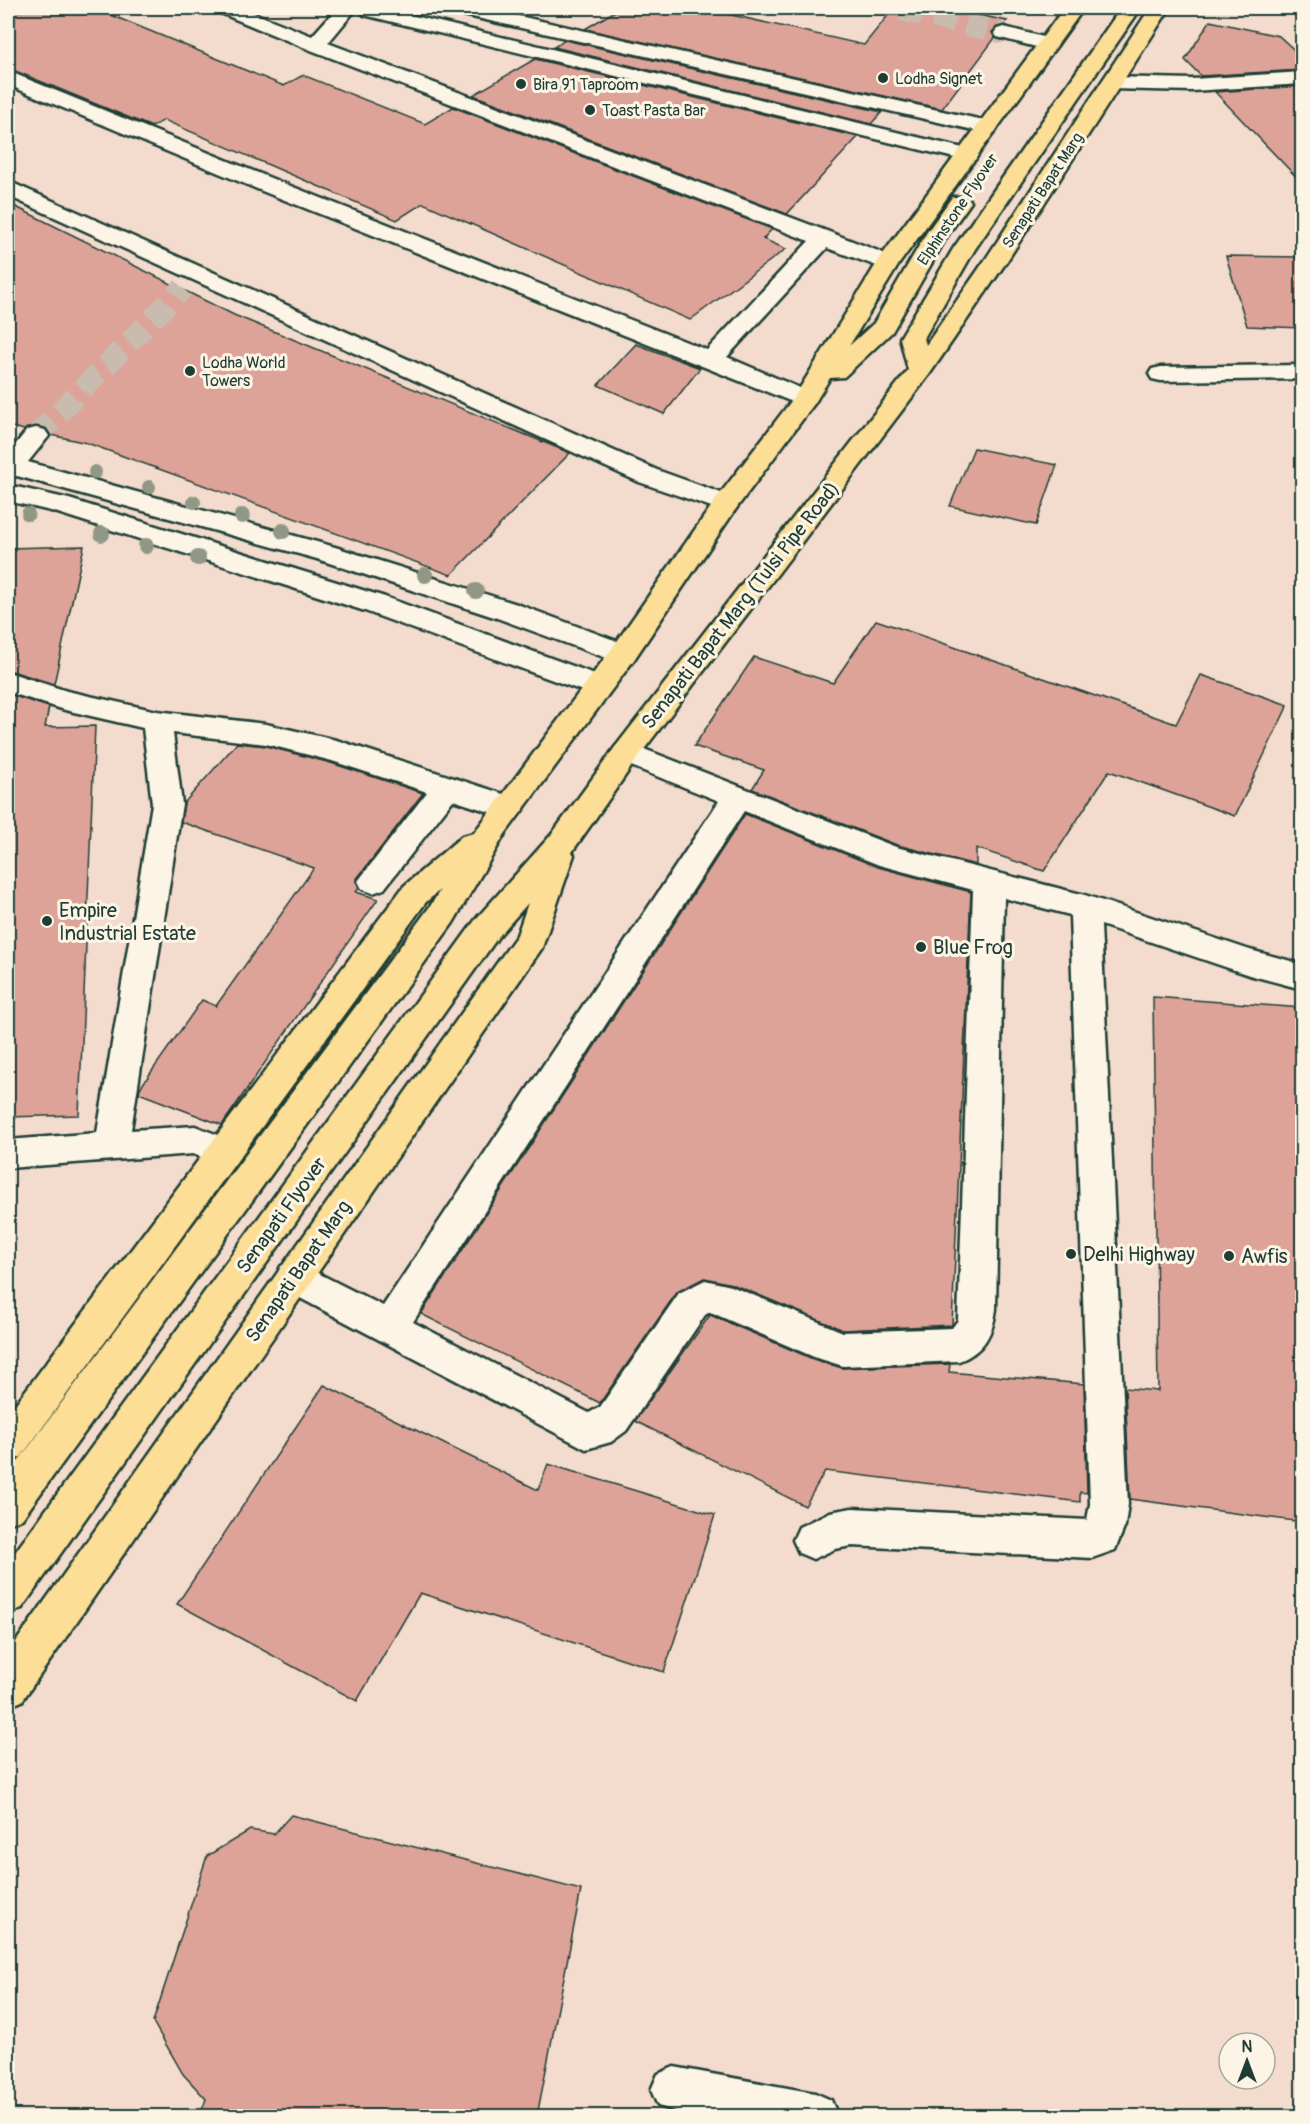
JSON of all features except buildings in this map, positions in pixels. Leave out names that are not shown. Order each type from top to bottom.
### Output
[{"type":"main road","name":"Elphinstone Flyover","points":[[920,370],[912,338],[964,249],[1131,8]]},
{"type":"main road","name":"Senapati Bapat Marg","points":[[920,370],[996,261],[1160,8]]},
{"type":"main road","points":[[8,1506],[442,914],[501,816],[623,654],[726,504],[805,399],[888,262],[1048,44],[1083,12]]},
{"type":"main road","points":[[1029,105],[1083,12]]},
{"type":"main road","name":"Elphinstone Flyover","points":[[805,399],[884,327],[938,232],[973,183]]},
{"type":"main road","name":"Senapati Bapat Marg (Tulsi Pipe Road)","points":[[563,842],[626,753],[920,370]]},
{"type":"main road","points":[[8,1443],[415,894],[501,816]]},
{"type":"main road","name":"Senapati Bapat Marg","points":[[8,1687],[531,939],[563,842]]},
{"type":"main road","name":"Senapati Flyover","points":[[8,1594],[487,928],[563,842]]},
{"type":"street","points":[[225,8],[315,45],[888,262]]},
{"type":"street","points":[[315,45],[347,8]]},
{"type":"street","points":[[459,8],[987,127]]},
{"type":"street","points":[[371,10],[967,155]]},
{"type":"street","points":[[1004,33],[1048,44]]},
{"type":"street","points":[[8,78],[270,186],[805,399]]},
{"type":"street","points":[[1112,83],[1192,85],[1302,78]]},
{"type":"street","points":[[8,188],[190,281],[648,476],[726,504]]},
{"type":"street","points":[[711,360],[824,238]]},
{"type":"street","points":[[1161,374],[1302,372]]},
{"type":"street","points":[[36,436],[9,467],[79,484],[326,553],[507,611],[623,654]]},
{"type":"street","points":[[60,505],[79,484]]},
{"type":"street","points":[[8,493],[60,505],[375,604],[480,640],[598,687]]},
{"type":"street","points":[[480,640],[507,611]]},
{"type":"street","points":[[8,682],[65,700],[157,721],[266,734],[336,751],[448,786],[501,816]]},
{"type":"street","points":[[112,1146],[167,804],[157,721]]},
{"type":"street","points":[[626,753],[738,795],[890,857],[1086,907],[1249,963],[1302,976]]},
{"type":"street","points":[[374,881],[448,786]]},
{"type":"street","points":[[389,1328],[738,795]]},
{"type":"street","points":[[294,1277],[586,1431],[598,1430],[613,1419],[692,1304],[705,1296],[718,1297],[827,1345],[843,1349],[959,1344],[969,1337],[976,1324],[978,1309],[988,883]]},
{"type":"street","points":[[813,1540],[830,1531],[852,1527],[1092,1539],[1101,1537],[1106,1526],[1109,1504],[1086,907]]},
{"type":"street","points":[[8,1154],[195,1140],[224,1152]]},
{"type":"street","points":[[674,2090],[815,2116]]},
{"type":"tunnel","points":[[901,10],[1004,33]]},
{"type":"tunnel","points":[[36,436],[183,288]]},
{"type":"place","name":"Lodha Signet","points":[[883,78]]},
{"type":"place","name":"Bira 91 Taproom","points":[[521,84]]},
{"type":"place","name":"Toast Pasta Bar","points":[[590,110]]},
{"type":"place","name":"Lodha World Towers","points":[[190,371]]},
{"type":"place","name":"Empire Industrial Estate","points":[[47,921]]},
{"type":"place","name":"Blue Frog","points":[[921,947]]},
{"type":"place","name":"Delhi Highway","points":[[1071,1254]]},
{"type":"place","name":"Awfis","points":[[1229,1256]]}]
